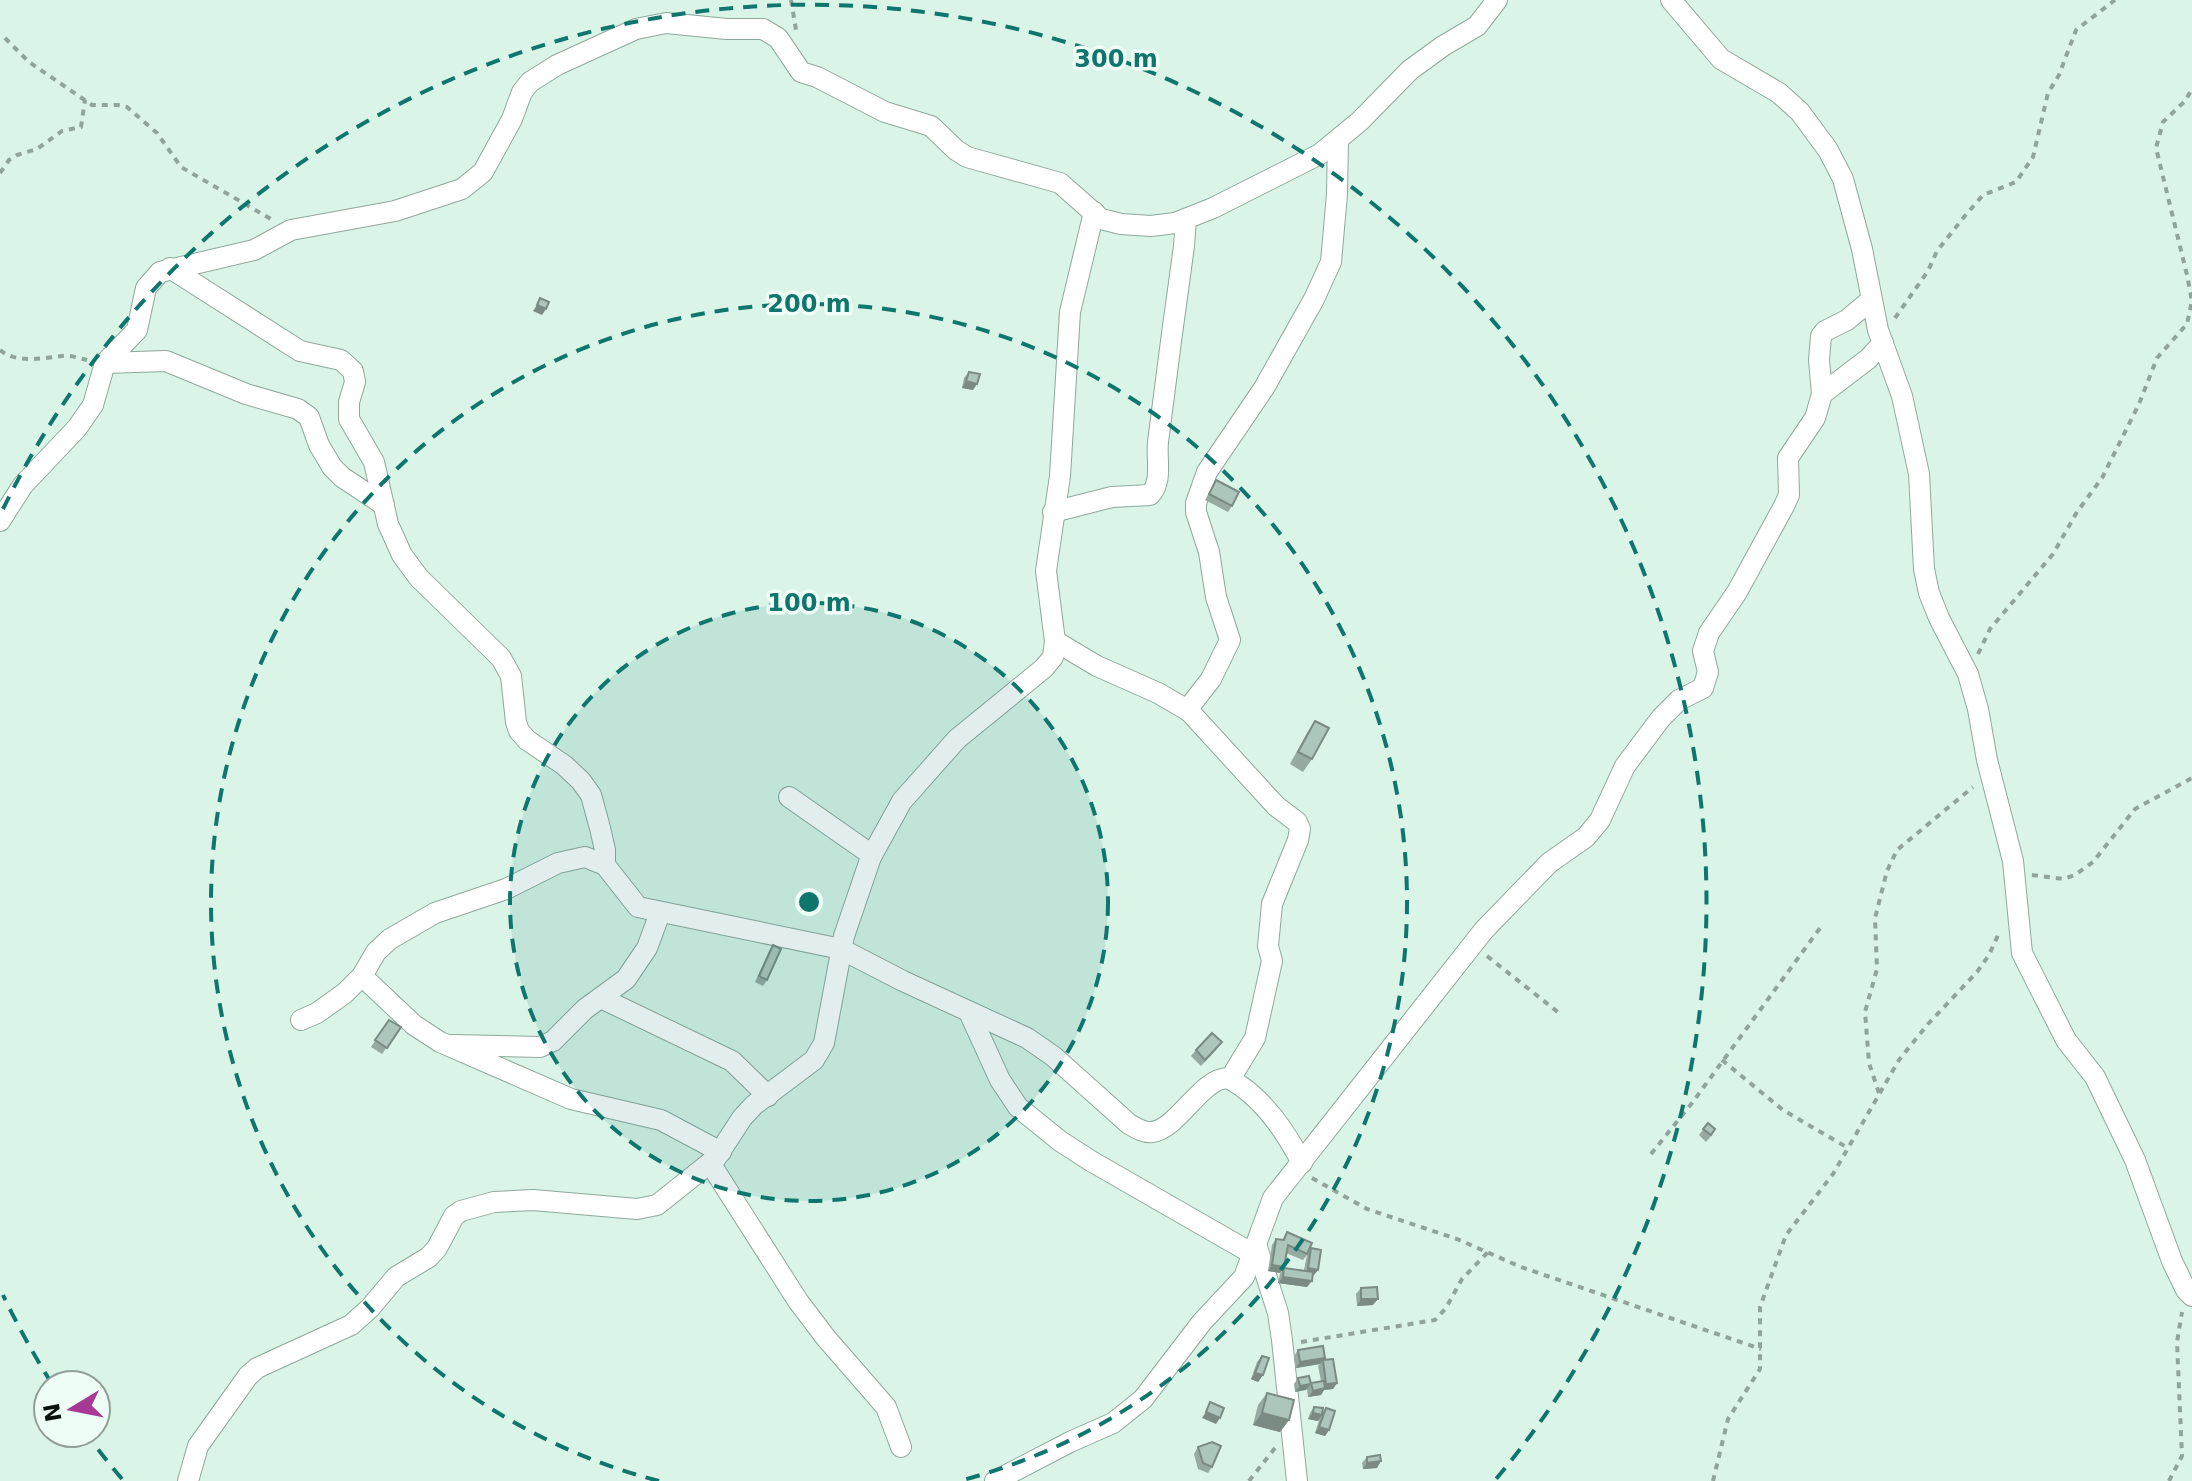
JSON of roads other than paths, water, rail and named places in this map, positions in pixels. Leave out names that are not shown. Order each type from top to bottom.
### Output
[{"type":"street","points":[[0,521],[23,485],[77,428],[93,405],[105,363],[137,330],[146,288],[152,280],[170,268],[254,250],[291,230],[395,211],[462,189],[483,172],[512,119],[522,92],[530,82],[557,65],[636,29],[666,23],[763,29],[778,38],[801,72],[885,112],[931,126],[967,157],[1060,183],[1101,219],[1151,226],[1186,219],[1213,208],[1310,160],[1360,121],[1410,70],[1477,26],[1497,0]]},
{"type":"street","points":[[1671,0],[1721,59],[1779,93],[1800,112],[1828,150],[1843,179],[1853,211],[1871,300],[1902,396],[1919,474],[1924,569],[1929,593],[1968,674],[1978,709],[2014,873],[2022,953],[2066,1040],[2095,1077],[2135,1160],[2189,1293]]},
{"type":"street","points":[[1187,710],[1211,679],[1230,640],[1216,597],[1209,552],[1196,503],[1207,472],[1264,388],[1331,262],[1338,140]]},
{"type":"street","points":[[188,1481],[198,1446],[248,1376],[257,1368],[351,1325],[396,1277],[429,1257],[454,1216],[461,1211],[494,1202],[533,1200],[637,1209],[657,1205],[715,1157],[754,1105],[814,1060],[824,1043],[841,949],[872,855],[902,801],[957,739],[1044,668],[1053,657],[1055,641],[1046,571],[1060,476],[1070,312],[1078,268],[1094,212]]},
{"type":"street","points":[[1053,512],[1096,500],[1148,496],[1154,491],[1158,478],[1158,444],[1186,219]]},
{"type":"street","points":[[170,268],[300,351],[341,360],[348,365],[355,382],[349,402],[349,419],[374,462],[388,524],[402,555],[419,578],[501,658],[511,676],[519,731],[564,765],[591,795],[605,850],[605,865]]},
{"type":"street","points":[[995,1481],[1113,1423],[1135,1406],[1215,1306],[1244,1277],[1273,1198],[1472,945],[1549,863],[1586,837],[1600,820],[1625,766],[1661,718],[1679,700],[1703,688],[1708,676],[1703,651],[1709,633],[1737,592],[1784,506],[1789,495],[1788,458],[1815,418],[1822,394],[1821,336],[1871,300]]},
{"type":"street","points":[[1822,394],[1868,359],[1883,343]]},
{"type":"street","points":[[105,363],[166,361],[246,394],[276,400],[298,409],[309,417],[319,445],[332,467],[384,505]]},
{"type":"street","points":[[1055,641],[1097,666],[1158,693],[1187,710],[1276,806],[1297,822],[1300,829],[1272,904],[1268,946],[1272,961],[1255,1038],[1230,1079]]},
{"type":"street","points":[[789,797],[872,855]]},
{"type":"street","points":[[301,1020],[327,1006],[362,976],[381,946],[435,913],[506,889],[575,857],[585,857],[605,865],[638,907],[841,949],[1027,1038],[1053,1056],[1129,1124],[1142,1131],[1150,1133],[1158,1130],[1210,1084],[1223,1078],[1230,1079],[1261,1103],[1290,1140],[1300,1166]]},
{"type":"street","points":[[448,1045],[540,1047],[553,1041],[585,1009],[626,979],[647,948],[660,913]]},
{"type":"street","points":[[362,976],[414,1025],[448,1045],[571,1099],[661,1120],[715,1157],[798,1301],[886,1407],[901,1447]]},
{"type":"street","points":[[601,998],[732,1061],[768,1096]]},
{"type":"street","points":[[969,1012],[1000,1080],[1018,1107],[1091,1161],[1255,1249],[1278,1313],[1297,1481]]}]
